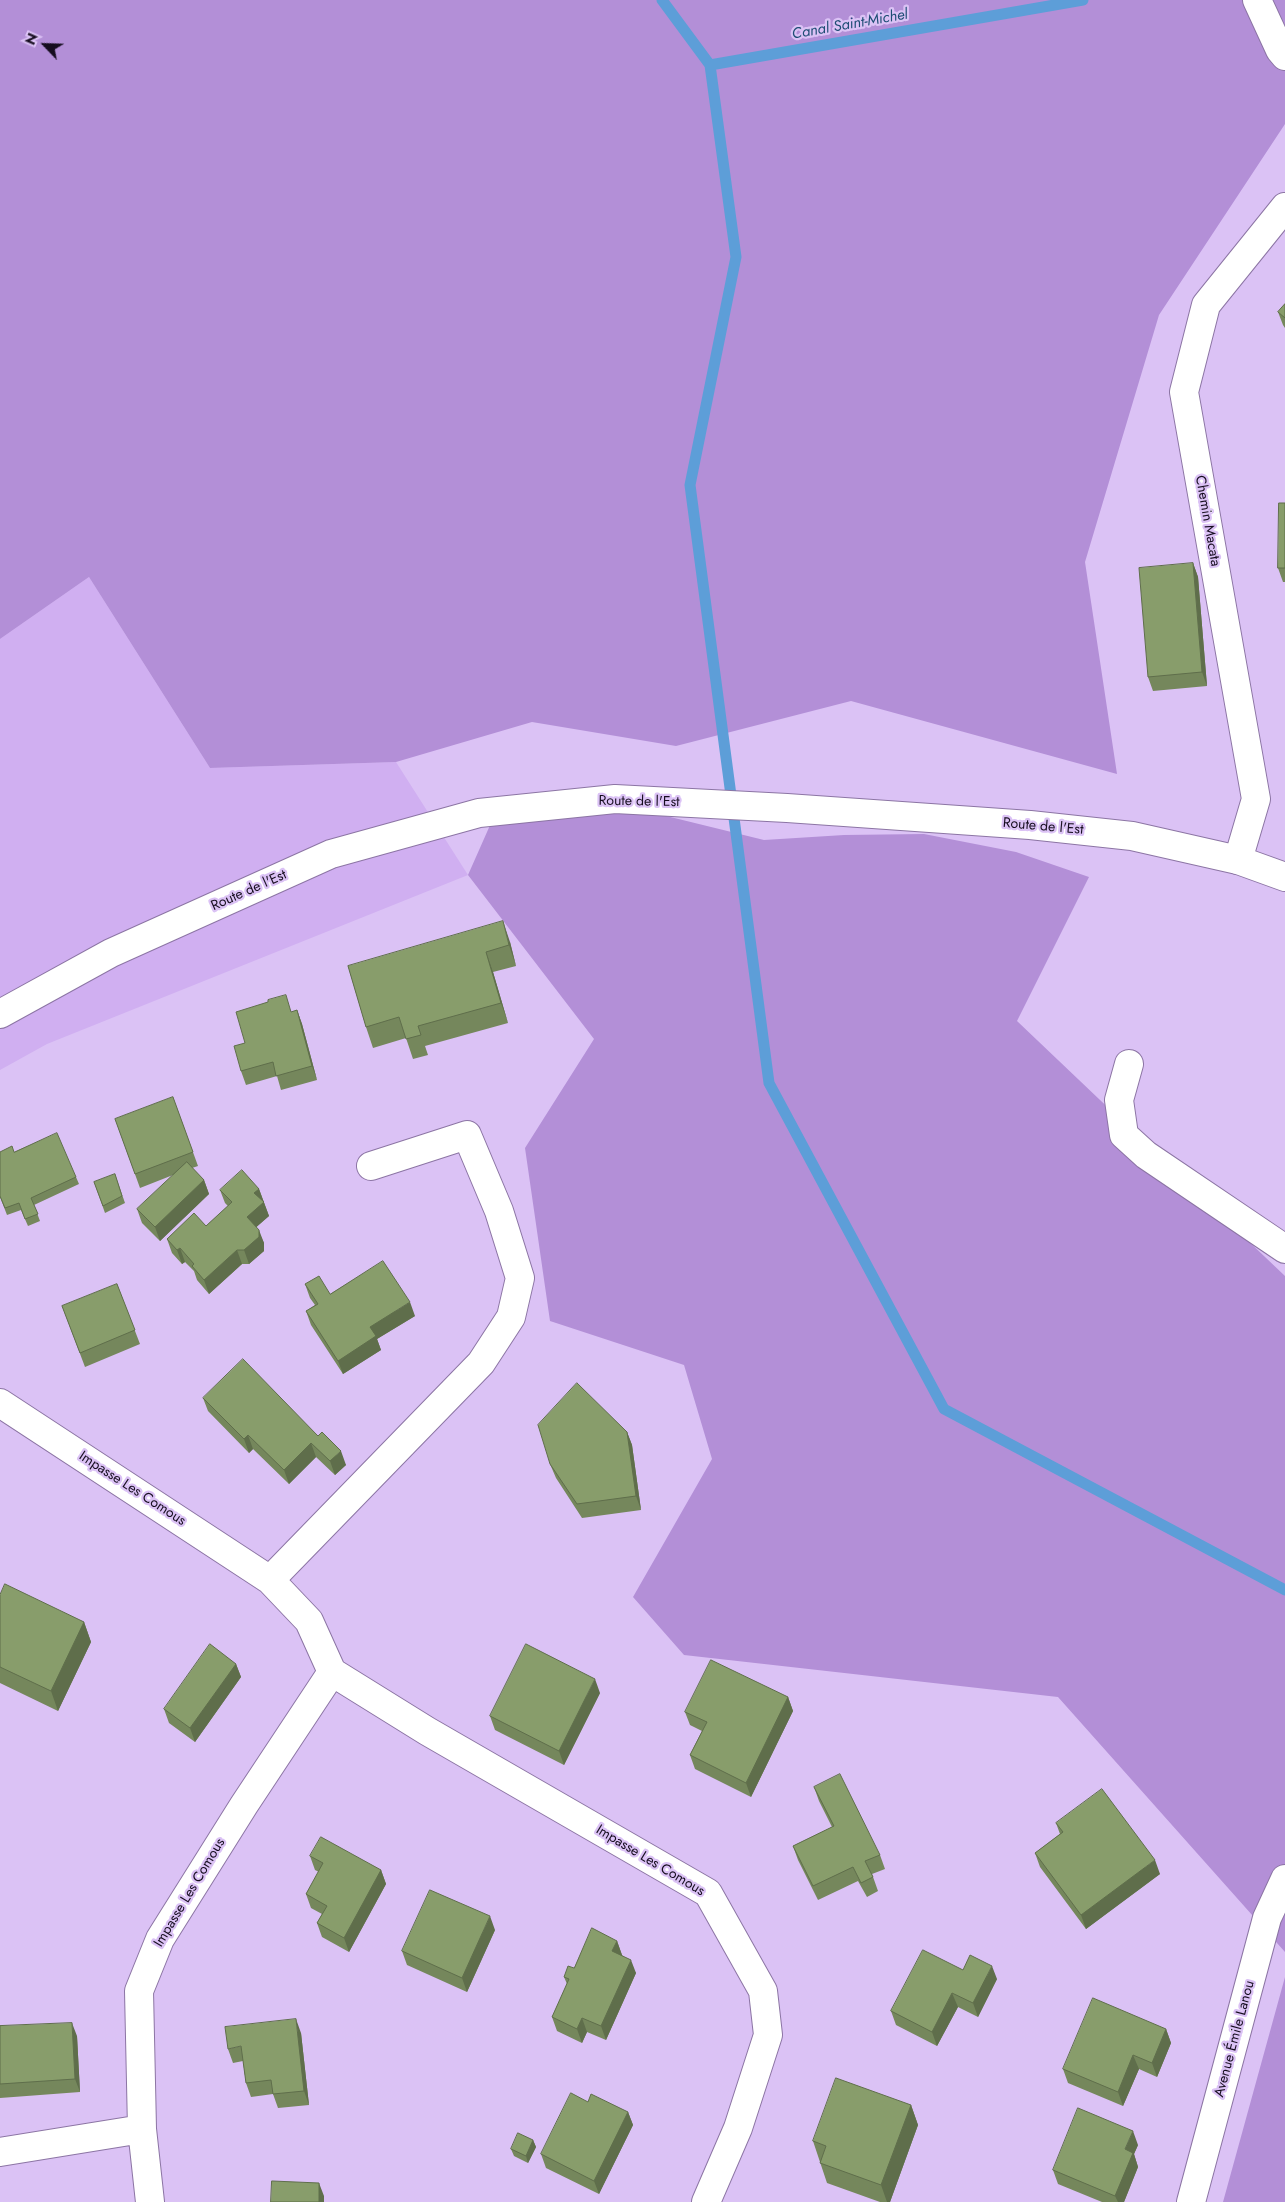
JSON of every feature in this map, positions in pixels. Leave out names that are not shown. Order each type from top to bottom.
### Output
[{"type":"street","points":[[1257,0],[1280,50],[1285,56]]},
{"type":"street","name":"Chemin Macata","points":[[1238,860],[1256,799],[1184,392],[1206,305],[1285,207]]},
{"type":"street","name":"Route de l'Est","points":[[0,1014],[111,954],[331,854],[479,813],[615,799],[787,808],[1030,825],[1132,836],[1238,860],[1285,877]]},
{"type":"street","points":[[1129,1064],[1119,1100],[1124,1135],[1146,1155],[1285,1248]]},
{"type":"street","points":[[270,1580],[481,1363],[510,1317],[520,1278],[499,1210],[467,1135],[372,1166]]},
{"type":"street","name":"Impasse Les Comous","points":[[0,1403],[270,1580],[309,1621],[332,1672],[427,1731],[708,1893],[763,1991],[768,2035],[738,2128],[706,2202]]},
{"type":"street","name":"Impasse Les Comous","points":[[150,2202],[142,2129],[139,1991],[160,1940],[244,1806],[332,1672]]},
{"type":"street","name":"Avenue Émile Lanou","points":[[1191,2202],[1268,1918],[1285,1879]]},
{"type":"street","points":[[0,2152],[142,2129]]},
{"type":"shaded area","points":[[0,0],[1285,0],[1285,124],[1159,315],[1085,562],[1117,774],[851,701],[676,746],[532,722],[396,762],[210,768],[89,577],[0,639]]},
{"type":"shaded area","points":[[89,577],[210,768],[396,762],[468,875],[47,1044],[0,1070],[0,639]]},
{"type":"shaded area","points":[[554,806],[650,812],[764,840],[844,835],[924,834],[1016,852],[1089,877],[1017,1021],[1285,1276],[1285,1952],[1058,1697],[684,1655],[633,1597],[712,1459],[684,1365],[550,1321],[525,1148],[594,1039],[468,875],[491,823]]},
{"type":"shaded area","points":[[1285,1977],[1285,2202],[1223,2202]]},
{"type":"building","points":[[1285,304],[1285,318],[1278,312]]},
{"type":"building","points":[[1279,503],[1285,503],[1285,568],[1278,568]]},
{"type":"building","points":[[1193,563],[1202,672],[1148,677],[1139,568]]},
{"type":"building","points":[[503,921],[509,945],[486,952],[501,1003],[418,1026],[421,1035],[406,1039],[399,1017],[366,1027],[348,966]]},
{"type":"building","points":[[286,995],[291,1012],[297,1010],[312,1066],[276,1076],[273,1062],[241,1071],[234,1046],[245,1043],[236,1012]]},
{"type":"building","points":[[173,1097],[193,1152],[135,1174],[115,1119]]},
{"type":"building","points":[[57,1133],[76,1177],[31,1198],[38,1214],[25,1219],[19,1203],[5,1208],[0,1196],[0,1152],[12,1146],[14,1152]]},
{"type":"building","points":[[187,1162],[204,1180],[155,1227],[137,1209]]},
{"type":"building","points":[[242,1170],[259,1189],[254,1193],[264,1202],[247,1217],[259,1230],[259,1237],[244,1250],[237,1250],[204,1280],[192,1266],[194,1264],[180,1248],[177,1250],[167,1239],[194,1213],[206,1226],[232,1202],[220,1190]]},
{"type":"building","points":[[115,1174],[122,1196],[103,1206],[94,1182]]},
{"type":"building","points":[[383,1261],[410,1302],[370,1327],[376,1336],[338,1361],[306,1311],[318,1304],[305,1284],[319,1276],[330,1294]]},
{"type":"building","points":[[117,1284],[135,1330],[80,1353],[62,1306]]},
{"type":"building","points":[[243,1359],[318,1436],[322,1432],[341,1451],[330,1461],[311,1443],[284,1470],[248,1435],[244,1439],[203,1398]]},
{"type":"building","points":[[577,1383],[627,1432],[636,1496],[577,1504],[550,1464],[538,1425]]},
{"type":"building","points":[[5,1584],[84,1622],[51,1691],[0,1667],[0,1595]]},
{"type":"building","points":[[210,1644],[236,1664],[190,1728],[164,1709]]},
{"type":"building","points":[[526,1644],[595,1679],[559,1751],[490,1716]]},
{"type":"building","points":[[711,1660],[788,1697],[746,1783],[690,1755],[707,1722],[685,1712]]},
{"type":"building","points":[[840,1774],[880,1855],[865,1861],[873,1877],[861,1883],[853,1867],[813,1886],[793,1846],[834,1826],[814,1787]]},
{"type":"building","points":[[1102,1789],[1155,1860],[1081,1915],[1035,1853],[1063,1832],[1056,1823]]},
{"type":"building","points":[[321,1837],[381,1870],[344,1938],[317,1923],[327,1906],[306,1894],[323,1863],[310,1856]]},
{"type":"building","points":[[430,1890],[490,1916],[462,1978],[402,1951]]},
{"type":"building","points":[[592,1928],[617,1941],[612,1951],[631,1960],[601,2026],[582,2018],[577,2029],[552,2017],[569,1979],[564,1977],[568,1966],[574,1968]]},
{"type":"building","points":[[923,1950],[963,1970],[970,1955],[992,1966],[973,2003],[952,1993],[932,2032],[891,2011]]},
{"type":"building","points":[[1093,1998],[1166,2029],[1152,2063],[1133,2055],[1118,2092],[1063,2069]]},
{"type":"building","points":[[296,2019],[304,2091],[273,2094],[271,2080],[246,2083],[241,2046],[228,2049],[225,2027]]},
{"type":"building","points":[[72,2023],[75,2079],[0,2084],[0,2026]]},
{"type":"building","points":[[836,2078],[911,2105],[881,2185],[820,2163],[826,2146],[813,2141]]},
{"type":"building","points":[[571,2093],[588,2102],[591,2094],[628,2112],[594,2181],[541,2154]]},
{"type":"building","points":[[1078,2108],[1133,2131],[1125,2149],[1133,2153],[1115,2196],[1053,2170]]},
{"type":"building","points":[[518,2133],[533,2140],[526,2156],[511,2149]]},
{"type":"building","points":[[272,2181],[319,2183],[319,2202],[271,2202]]},
{"type":"waterway","points":[[662,0],[710,65],[736,257],[690,485],[769,1083],[944,1409],[1285,1590]]},
{"type":"waterway","name":"Canal Saint-Michel","points":[[710,65],[1083,0]]}]
